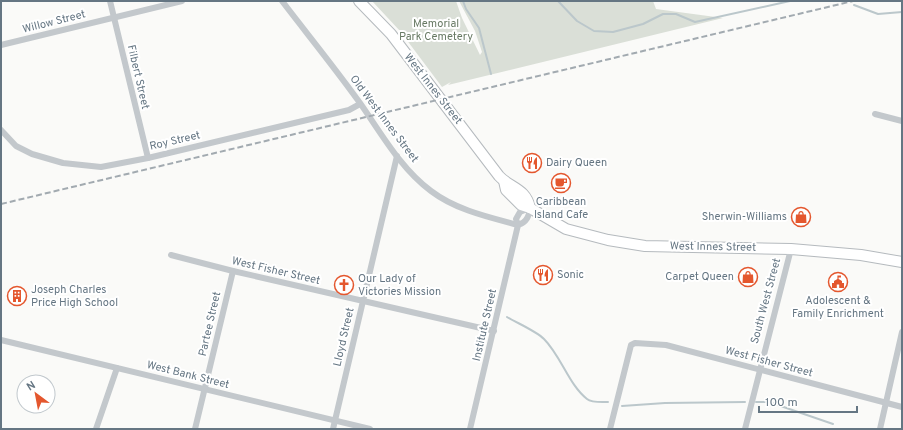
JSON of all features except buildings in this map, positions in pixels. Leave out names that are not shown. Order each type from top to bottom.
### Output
[{"type":"main road","name":"West Innes Street","points":[[359,1],[391,34],[504,181],[512,184],[525,195],[530,208],[566,229],[608,240],[645,246],[791,249],[862,255],[902,262]]},
{"type":"street","name":"Filbert Street","points":[[110,1],[148,158]]},
{"type":"street","name":"Willow Street","points":[[1,45],[182,1]]},
{"type":"street","name":"Old West Innes Street","points":[[282,1],[360,104],[397,156],[430,191],[451,204],[470,212],[518,225]]},
{"type":"street","name":"Roy Street","points":[[1,130],[16,146],[32,154],[63,163],[101,167],[148,158],[349,110],[360,104]]},
{"type":"street","points":[[875,114],[902,121]]},
{"type":"street","name":"Lloyd Street","points":[[333,429],[397,156]]},
{"type":"street","name":"Institute Street","points":[[470,429],[518,225],[516,220],[520,212],[530,208]]},
{"type":"street","name":"South West Street","points":[[745,429],[758,370],[791,249]]},
{"type":"street","name":"West Fisher Street","points":[[171,255],[232,271],[494,331]]},
{"type":"street","name":"Partee Street","points":[[195,429],[232,271]]},
{"type":"street","points":[[880,429],[902,332]]},
{"type":"street","name":"West Bank Street","points":[[1,340],[370,429]]},
{"type":"street","name":"West Fisher Street","points":[[610,429],[631,345],[635,343],[666,345],[902,407]]},
{"type":"street","points":[[96,429],[117,368]]},
{"type":"green space","name":"Memorial Park Cemetery","points":[[372,1],[456,1],[462,18],[480,55],[482,52],[475,31],[459,1],[653,1],[656,9],[723,18],[448,85],[451,82],[442,87],[400,31]]},
{"type":"waterway","points":[[463,1],[466,9],[479,28],[491,74]]},
{"type":"waterway","points":[[558,1],[577,21],[594,31],[613,32],[643,24],[663,14],[676,14],[695,22],[790,1]]},
{"type":"waterway","points":[[854,5],[878,14],[902,12]]},
{"type":"waterway","points":[[507,317],[544,339],[575,386],[587,399],[594,402],[608,402]]},
{"type":"waterway","points":[[622,406],[665,403],[745,402]]},
{"type":"waterway","points":[[756,402],[769,402],[833,424]]},
{"type":"railway","points":[[1,204],[853,1]]},
{"type":"place","name":"Dairy Queen","points":[[532,163]]},
{"type":"place","name":"Caribbean Island Cafe","points":[[561,183]]},
{"type":"place","name":"Sherwin-Williams","points":[[801,217]]},
{"type":"place","name":"Sonic","points":[[543,275]]},
{"type":"place","name":"Carpet Queen","points":[[748,277]]},
{"type":"place","name":"Adolescent & Family Enrichment","points":[[838,282]]},
{"type":"place","name":"Our Lady of Victories Mission","points":[[344,285]]},
{"type":"place","name":"Joseph Charles Price High School","points":[[17,296]]}]
